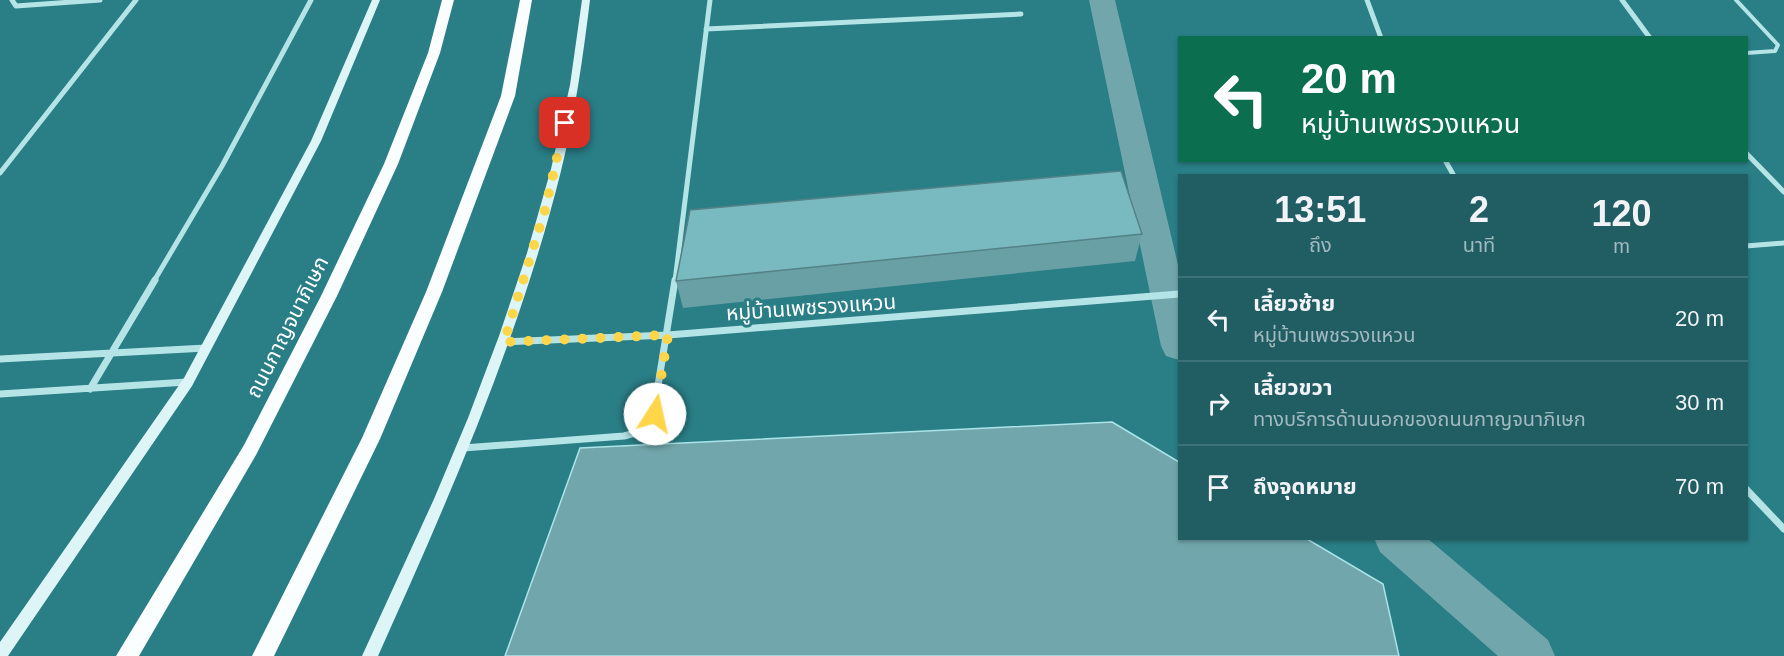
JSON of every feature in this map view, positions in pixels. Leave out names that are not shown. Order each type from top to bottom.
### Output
[{"type":"highway","name":"ถนนกาญจนาภิเษก","points":[[128,656],[250,450],[329,296],[391,164],[434,53],[448,0]]},
{"type":"highway","points":[[263,656],[371,439],[434,292],[508,96],[526,0]]},
{"type":"main road","points":[[0,655],[188,382],[316,141],[376,0]]},
{"type":"main road","points":[[370,656],[463,448],[504,342],[545,210],[570,101],[586,0]]},
{"type":"street","points":[[12,0],[16,6],[100,0]]},
{"type":"street","points":[[0,173],[136,0]]},
{"type":"street","points":[[90,389],[114,354],[222,166],[311,0]]},
{"type":"street","points":[[463,448],[624,436],[643,431],[652,423],[668,335],[710,0]]},
{"type":"street","points":[[1367,0],[1380,36]]},
{"type":"street","points":[[1622,0],[1649,36]]},
{"type":"street","points":[[706,29],[1021,14]]},
{"type":"street","points":[[1748,155],[1784,192]]},
{"type":"street","points":[[1748,246],[1784,243]]},
{"type":"street","name":"หมู่บ้านเพชรวงแหวน","points":[[504,342],[668,335],[1178,294]]},
{"type":"street","points":[[0,359],[207,348]]},
{"type":"street","points":[[0,394],[188,382]]},
{"type":"street","points":[[1748,491],[1784,529]]},
{"type":"lane","points":[[1736,0],[1778,45],[1775,51],[1748,52]]},
{"type":"water","points":[[1112,422],[1178,461],[1178,540],[1309,540],[1383,584],[1399,656],[505,656],[580,448]]},
{"type":"building","points":[[1121,171],[1142,234],[676,281],[690,210]]},
{"type":"waterway","points":[[1102,0],[1178,342]]},
{"type":"waterway","points":[[1397,540],[1532,656]]},
{"type":"route","points":[[565,123],[545,210],[504,342],[668,335],[655,414]]}]
